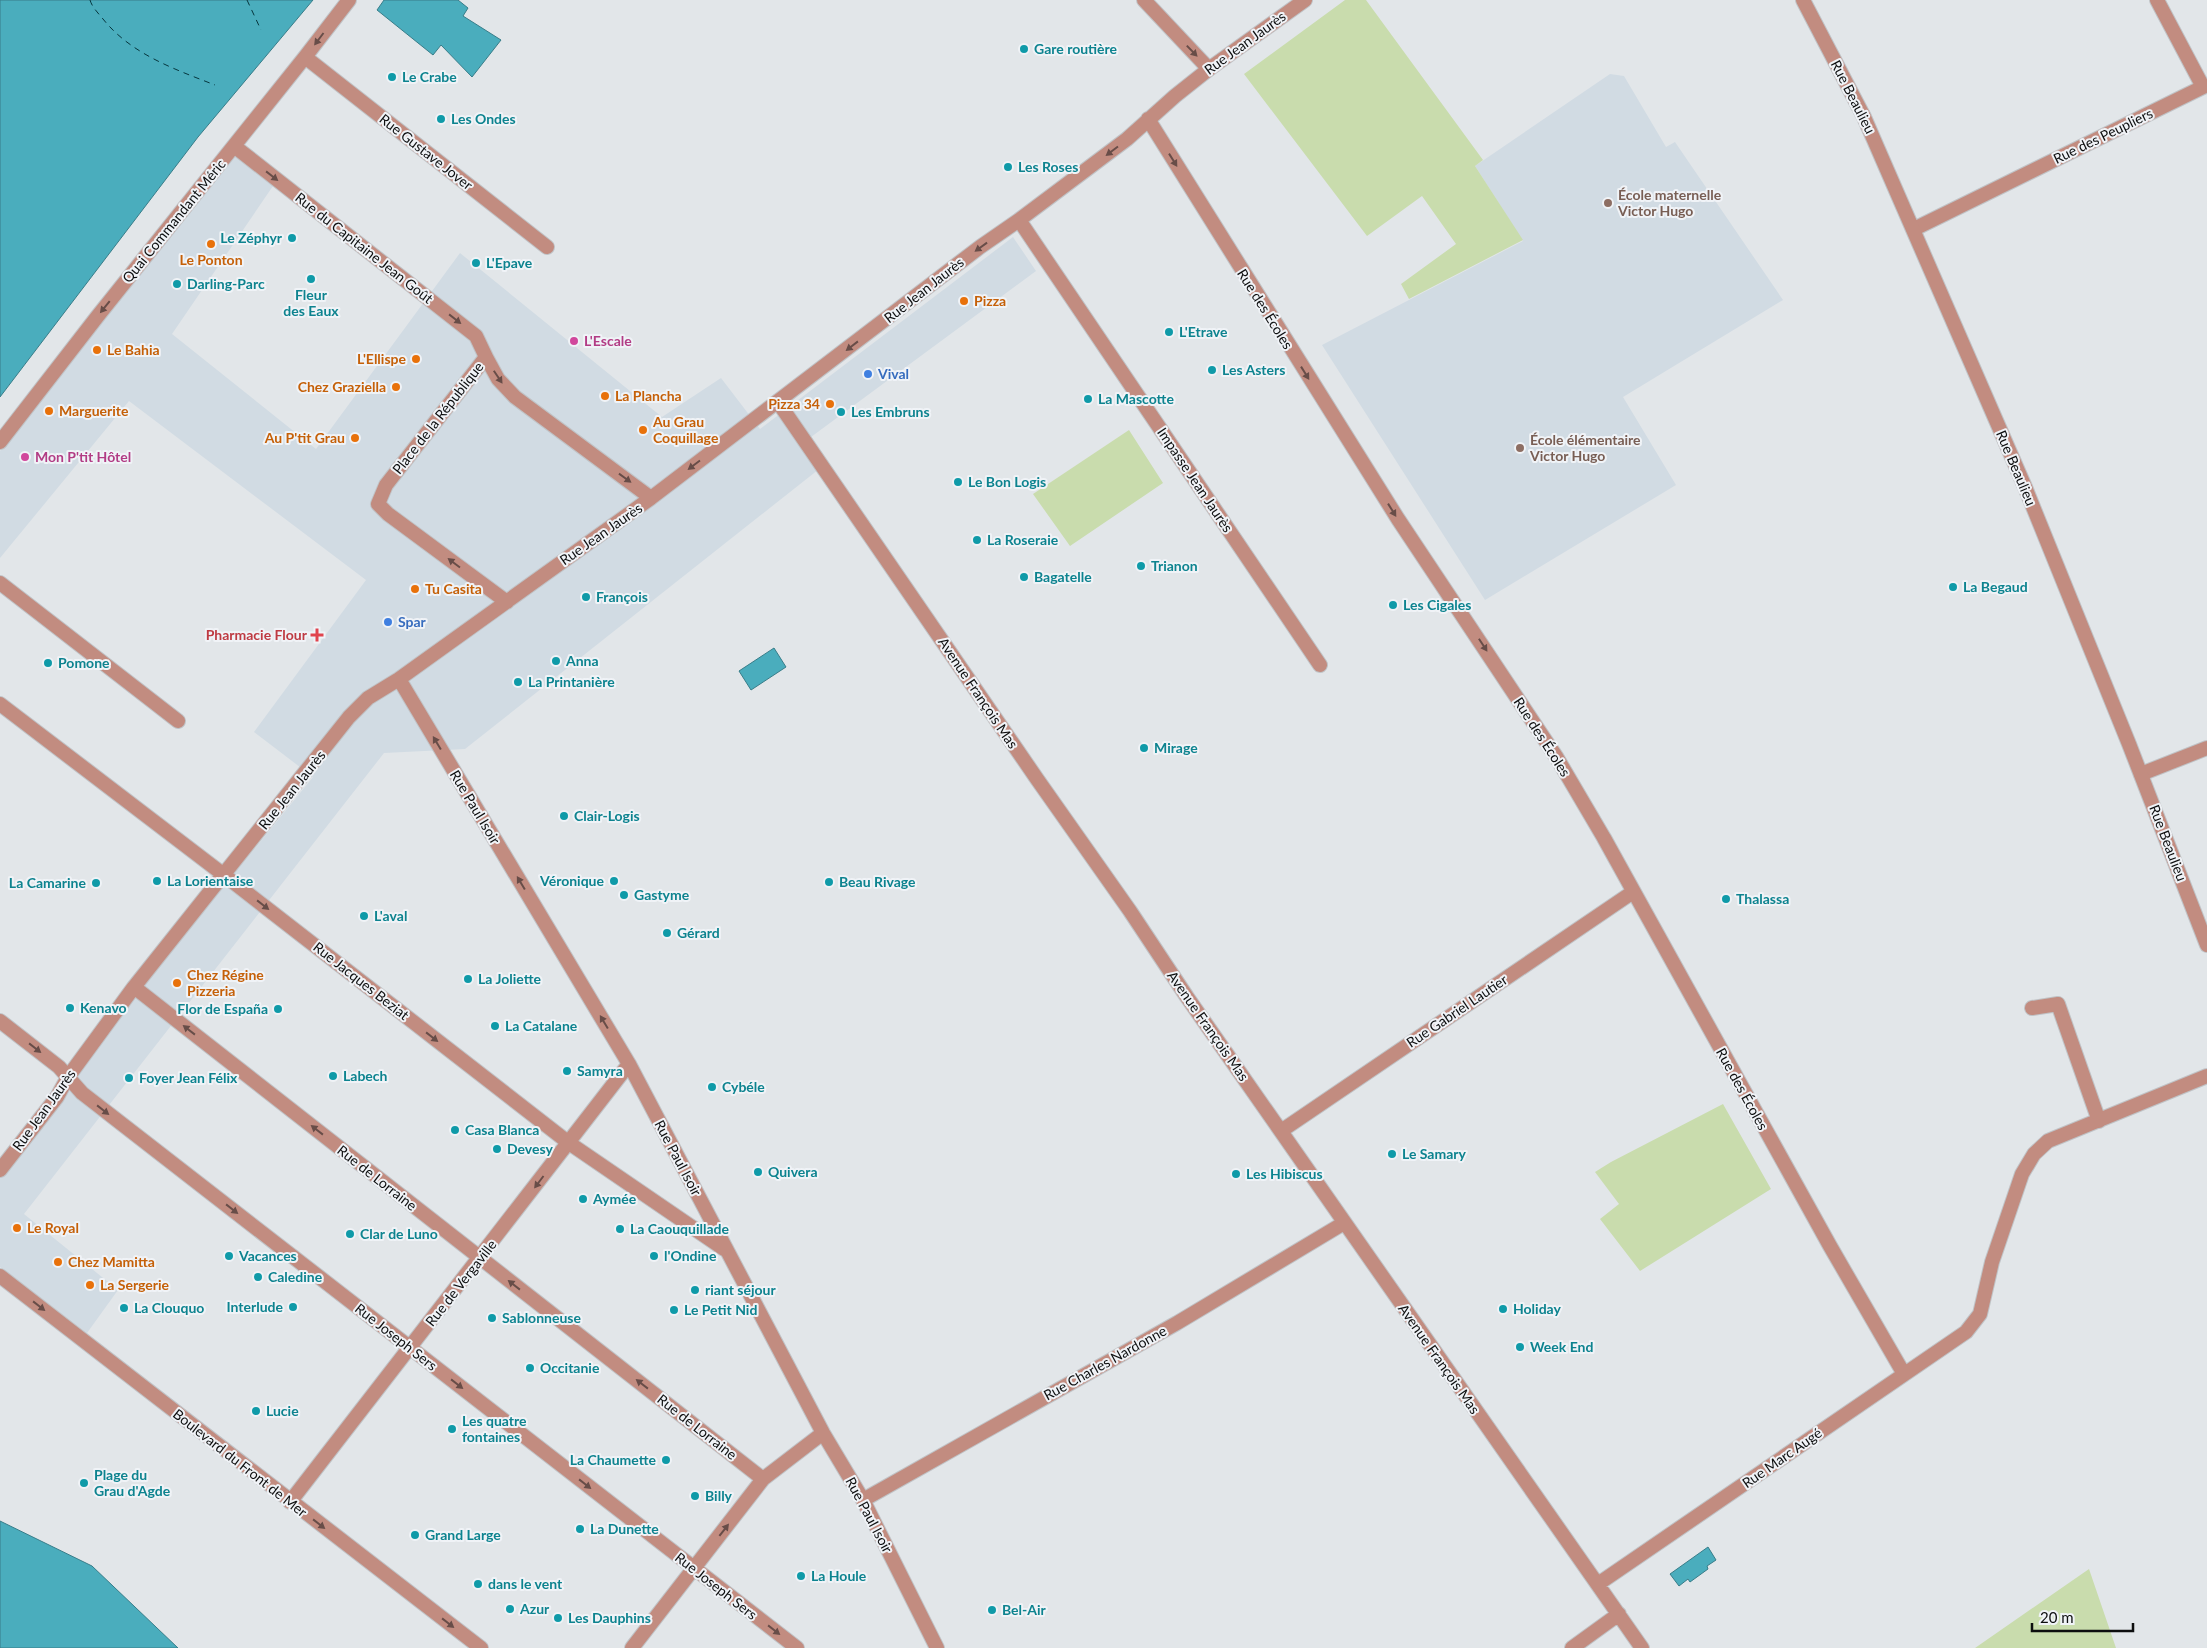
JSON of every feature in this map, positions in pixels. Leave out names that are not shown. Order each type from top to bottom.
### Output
[{"type":"street","name":"Quai Commandant Méric","points":[[0,442],[349,0]]},
{"type":"street","points":[[1144,0],[1209,69]]},
{"type":"street","name":"Rue Jean Jaurès","points":[[0,1170],[57,1097],[68,1077],[134,987],[349,717],[368,698],[399,679],[651,498],[980,247],[1127,139],[1148,119],[1209,69],[1305,0]]},
{"type":"street","name":"Rue Beaulieu","points":[[1803,0],[1864,117],[2032,505],[2207,945]]},
{"type":"street","name":"Rue des Peupliers","points":[[1914,229],[2205,90],[2157,0]]},
{"type":"street","name":"Rue Gustave Jover","points":[[305,57],[546,247]]},
{"type":"street","name":"Rue des Écoles","points":[[1148,119],[1398,519],[1557,758],[1830,1246],[1904,1374]]},
{"type":"street","name":"Rue du Capitaine Jean Goût","points":[[234,146],[476,336],[486,356]]},
{"type":"street","name":"Impasse Jean Jaurès","points":[[1019,220],[1320,665]]},
{"type":"street","name":"Place de la République","points":[[506,602],[388,514],[378,504],[386,485],[486,356],[498,379],[515,397],[651,498]]},
{"type":"street","name":"Avenue François Mas","points":[[778,402],[1344,1223],[1642,1648]]},
{"type":"street","points":[[0,583],[178,721]]},
{"type":"street","name":"Rue Paul Isoir","points":[[399,679],[629,1064],[823,1433],[863,1500],[937,1648]]},
{"type":"street","name":"Rue Jacques Beziat","points":[[0,704],[224,875],[568,1143],[727,1251]]},
{"type":"street","points":[[2140,774],[2207,748]]},
{"type":"street","name":"Rue Gabriel Lautier","points":[[1281,1131],[1633,892]]},
{"type":"street","name":"Rue de Lorraine","points":[[134,987],[480,1259],[763,1478]]},
{"type":"street","points":[[2032,1008],[2058,1004],[2099,1121],[2207,1076]]},
{"type":"street","name":"Rue Joseph Sers","points":[[0,1021],[58,1067],[82,1093],[797,1648]]},
{"type":"street","name":"Rue de Vergaville","points":[[290,1502],[480,1259],[629,1064]]},
{"type":"street","name":"Rue Marc Augé","points":[[1598,1584],[1966,1332],[1980,1314],[1992,1262],[2022,1174],[2034,1154],[2048,1141],[2099,1121]]},
{"type":"street","name":"Rue Charles Nardonne","points":[[863,1500],[1177,1323],[1344,1223]]},
{"type":"street","name":"Boulevard du Front de Mer","points":[[0,1276],[481,1648]]},
{"type":"street","points":[[632,1648],[763,1478],[823,1433]]},
{"type":"street","points":[[1572,1648],[1619,1614]]},
{"type":"shaded area","points":[[1610,74],[1624,76],[1666,147],[1675,142],[1783,300],[1623,397],[1676,485],[1485,600],[1322,345],[1523,241],[1475,166]]},
{"type":"shaded area","points":[[234,146],[273,186],[172,334],[316,449],[460,253],[662,417],[721,378],[760,429],[1013,237],[1036,271],[811,437],[828,462],[465,749],[384,753],[24,1214],[118,1290],[87,1333],[0,1267],[0,1162],[313,777],[254,732],[366,580],[129,401],[0,558],[0,451],[70,364]]},
{"type":"green space","points":[[1345,0],[1366,0],[1483,160],[1475,166],[1523,240],[1409,299],[1401,284],[1456,244],[1422,196],[1367,236],[1244,74]]},
{"type":"green space","points":[[1129,430],[1163,483],[1070,546],[1033,494]]},
{"type":"green space","points":[[1723,1104],[1771,1189],[1640,1271],[1600,1219],[1619,1204],[1595,1172]]},
{"type":"green space","points":[[2089,1569],[2116,1648],[1975,1648]]},
{"type":"water","points":[[0,0],[313,0],[198,137],[0,397]]},
{"type":"water","points":[[384,0],[458,0],[468,8],[463,16],[501,40],[472,77],[441,45],[433,55],[377,10]]},
{"type":"water","points":[[774,648],[786,667],[751,690],[739,671]]},
{"type":"water","points":[[0,1521],[92,1566],[178,1648],[0,1648]]},
{"type":"water","points":[[1708,1547],[1716,1560],[1707,1566],[1708,1569],[1690,1582],[1688,1579],[1679,1586],[1670,1574]]},
{"type":"ferry route","points":[[90,0],[95,10],[114,31],[140,51],[169,66],[215,85]]},
{"type":"ferry route","points":[[247,0],[261,30]]},
{"type":"place","name":"Gare routière","points":[[1024,49]]},
{"type":"place","name":"Le Crabe","points":[[392,77]]},
{"type":"place","name":"Les Ondes","points":[[441,119]]},
{"type":"place","name":"Les Roses","points":[[1008,167]]},
{"type":"place","name":"École maternelle Victor Hugo","points":[[1608,203]]},
{"type":"place","name":"Le Zéphyr","points":[[292,238]]},
{"type":"place","name":"Le Ponton","points":[[211,244]]},
{"type":"place","name":"L'Epave","points":[[476,263]]},
{"type":"place","name":"Fleur des Eaux","points":[[311,279]]},
{"type":"place","name":"Darling-Parc","points":[[177,284]]},
{"type":"place","name":"Pizza","points":[[964,301]]},
{"type":"place","name":"L'Etrave","points":[[1169,332]]},
{"type":"place","name":"L'Escale","points":[[574,341]]},
{"type":"place","name":"Le Bahia","points":[[97,350]]},
{"type":"place","name":"L'Ellispe","points":[[416,359]]},
{"type":"place","name":"Les Asters","points":[[1212,370]]},
{"type":"place","name":"Vival","points":[[868,374]]},
{"type":"place","name":"Chez Graziella","points":[[396,387]]},
{"type":"place","name":"La Plancha","points":[[605,396]]},
{"type":"place","name":"La Mascotte","points":[[1088,399]]},
{"type":"place","name":"Pizza 34","points":[[830,404]]},
{"type":"place","name":"Marguerite","points":[[49,411]]},
{"type":"place","name":"Les Embruns","points":[[841,412]]},
{"type":"place","name":"Au Grau Coquillage","points":[[643,430]]},
{"type":"place","name":"Au P'tit Grau","points":[[355,438]]},
{"type":"place","name":"École élémentaire Victor Hugo","points":[[1520,448]]},
{"type":"place","name":"Mon P'tit Hôtel","points":[[25,457]]},
{"type":"place","name":"Le Bon Logis","points":[[958,482]]},
{"type":"place","name":"La Roseraie","points":[[977,540]]},
{"type":"place","name":"Trianon","points":[[1141,566]]},
{"type":"place","name":"Bagatelle","points":[[1024,577]]},
{"type":"place","name":"La Begaud","points":[[1953,587]]},
{"type":"place","name":"Tu Casita","points":[[415,589]]},
{"type":"place","name":"François","points":[[586,597]]},
{"type":"place","name":"Les Cigales","points":[[1393,605]]},
{"type":"place","name":"Spar","points":[[388,622]]},
{"type":"place","name":"Pharmacie Flour","points":[[317,635]]},
{"type":"place","name":"Anna","points":[[556,661]]},
{"type":"place","name":"Pomone","points":[[48,663]]},
{"type":"place","name":"La Printanière","points":[[518,682]]},
{"type":"place","name":"Mirage","points":[[1144,748]]},
{"type":"place","name":"Clair-Logis","points":[[564,816]]},
{"type":"place","name":"La Lorientaise","points":[[157,881]]},
{"type":"place","name":"Véronique","points":[[614,881]]},
{"type":"place","name":"Beau Rivage","points":[[829,882]]},
{"type":"place","name":"La Camarine","points":[[96,883]]},
{"type":"place","name":"Gastyme","points":[[624,895]]},
{"type":"place","name":"Thalassa","points":[[1726,899]]},
{"type":"place","name":"L'aval","points":[[364,916]]},
{"type":"place","name":"Gérard","points":[[667,933]]},
{"type":"place","name":"La Joliette","points":[[468,979]]},
{"type":"place","name":"Chez Régine Pizzeria","points":[[177,983]]},
{"type":"place","name":"Kenavo","points":[[70,1008]]},
{"type":"place","name":"Flor de España","points":[[278,1009]]},
{"type":"place","name":"La Catalane","points":[[495,1026]]},
{"type":"place","name":"Samyra","points":[[567,1071]]},
{"type":"place","name":"Labech","points":[[333,1076]]},
{"type":"place","name":"Foyer Jean Félix","points":[[129,1078]]},
{"type":"place","name":"Cybéle","points":[[712,1087]]},
{"type":"place","name":"Casa Blanca","points":[[455,1130]]},
{"type":"place","name":"Devesy","points":[[497,1149]]},
{"type":"place","name":"Le Samary","points":[[1392,1154]]},
{"type":"place","name":"Quivera","points":[[758,1172]]},
{"type":"place","name":"Les Hibiscus","points":[[1236,1174]]},
{"type":"place","name":"Aymée","points":[[583,1199]]},
{"type":"place","name":"Le Royal","points":[[17,1228]]},
{"type":"place","name":"La Caouquillade","points":[[620,1229]]},
{"type":"place","name":"Clar de Luno","points":[[350,1234]]},
{"type":"place","name":"Vacances","points":[[229,1256]]},
{"type":"place","name":"l'Ondine","points":[[654,1256]]},
{"type":"place","name":"Chez Mamitta","points":[[58,1262]]},
{"type":"place","name":"Caledine","points":[[258,1277]]},
{"type":"place","name":"La Sergerie","points":[[90,1285]]},
{"type":"place","name":"riant séjour","points":[[695,1290]]},
{"type":"place","name":"Interlude","points":[[293,1307]]},
{"type":"place","name":"La Clouquo","points":[[124,1308]]},
{"type":"place","name":"Holiday","points":[[1503,1309]]},
{"type":"place","name":"Le Petit Nid","points":[[674,1310]]},
{"type":"place","name":"Sablonneuse","points":[[492,1318]]},
{"type":"place","name":"Week End","points":[[1520,1347]]},
{"type":"place","name":"Occitanie","points":[[530,1368]]},
{"type":"place","name":"Lucie","points":[[256,1411]]},
{"type":"place","name":"Les quatre fontaines","points":[[452,1429]]},
{"type":"place","name":"La Chaumette","points":[[666,1460]]},
{"type":"place","name":"Plage du Grau d'Agde","points":[[84,1483]]},
{"type":"place","name":"Billy","points":[[695,1496]]},
{"type":"place","name":"La Dunette","points":[[580,1529]]},
{"type":"place","name":"Grand Large","points":[[415,1535]]},
{"type":"place","name":"La Houle","points":[[801,1576]]},
{"type":"place","name":"dans le vent","points":[[478,1584]]},
{"type":"place","name":"Azur","points":[[510,1609]]},
{"type":"place","name":"Bel-Air","points":[[992,1610]]},
{"type":"place","name":"Les Dauphins","points":[[558,1618]]}]
